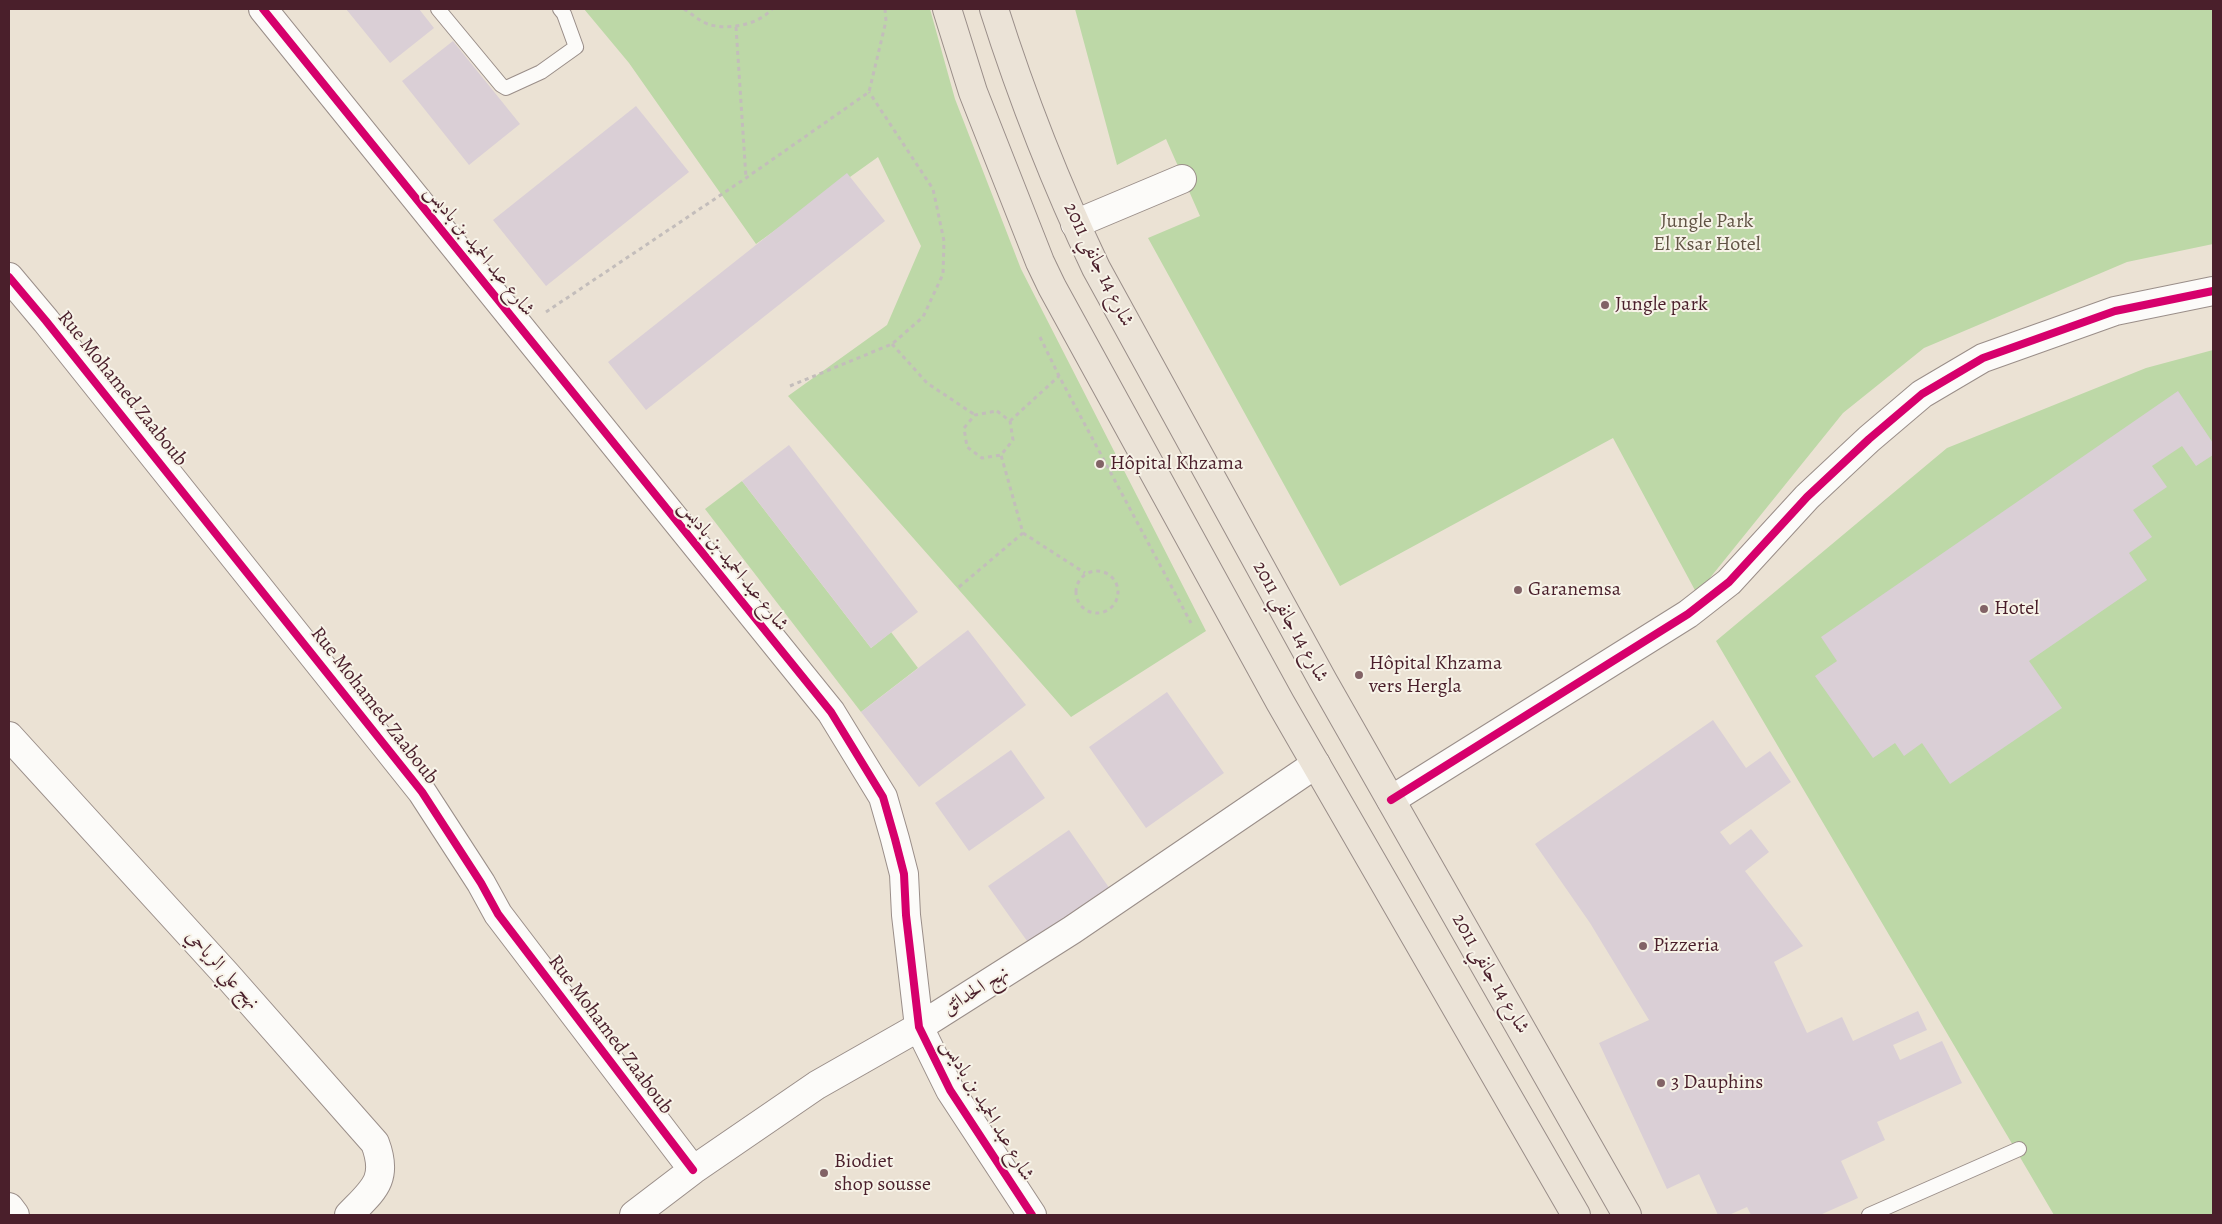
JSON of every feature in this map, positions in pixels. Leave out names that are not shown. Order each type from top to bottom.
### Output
[{"type":"main road","points":[[947,9],[973,92],[1052,287],[1316,764],[1576,1215]]},
{"type":"main road","name":"شارع 14 جانفي 2011","points":[[994,9],[1018,84],[1075,224],[1096,268],[1323,681],[1627,1215]]},
{"type":"street","name":"شارع عبد الحميد بن باديس","points":[[263,9],[831,712],[883,797],[904,874],[906,915],[919,1027],[950,1090],[1032,1215]]},
{"type":"street","points":[[1075,224],[1182,179]]},
{"type":"street","name":"Rue Mohamed Zaaboub","points":[[9,277],[59,336],[422,792],[498,914],[693,1170]]},
{"type":"street","points":[[1391,800],[1688,614],[1729,582],[1807,497],[1868,439],[1922,394],[1983,358],[2115,311],[2213,291]]},
{"type":"street","name":"نهج علي الرياحي","points":[[9,736],[226,974],[375,1143],[381,1158],[378,1185],[349,1215]]},
{"type":"street","name":"نهج الحدائق","points":[[634,1215],[693,1170],[817,1085],[919,1027],[1072,930],[1316,764]]},
{"type":"street","points":[[9,1208],[15,1215]]},
{"type":"lane","points":[[438,9],[501,85],[506,88],[541,72],[576,47],[564,14],[560,9]]},
{"type":"lane","points":[[1868,1215],[2019,1149]]},
{"type":"path","points":[[684,9],[710,25],[736,27],[765,16],[772,9]]},
{"type":"path","points":[[521,329],[870,92],[886,20],[885,9]]},
{"type":"path","points":[[736,27],[746,178]]},
{"type":"path","points":[[790,386],[892,344],[923,317],[943,274],[944,241],[933,189],[870,92]]},
{"type":"path","points":[[892,344],[927,383],[975,415]]},
{"type":"path","points":[[1010,421],[1059,376]]},
{"type":"path","points":[[997,411],[1010,421],[1013,440],[1001,455],[982,458],[967,447],[964,428],[975,415],[997,411]]},
{"type":"path","points":[[1001,455],[1023,533],[1085,573],[1102,570],[1116,580],[1119,596],[1109,610],[1092,613],[1078,604],[1075,587],[1085,573]]},
{"type":"path","points":[[959,587],[1023,533]]},
{"type":"green space","points":[[584,9],[930,9],[955,99],[1021,269],[1206,631],[1071,717],[788,396],[887,325],[921,246],[878,157],[756,244],[629,63]]},
{"type":"green space","name":"Jungle Park El Ksar Hotel","points":[[1075,9],[2213,9],[2213,244],[2127,262],[1924,348],[1843,413],[1697,594],[1613,438],[1340,586],[1148,238],[1200,216],[1166,139],[1117,165]]},
{"type":"green space","points":[[2213,350],[2213,1215],[2054,1215],[1716,641],[1947,448],[2146,368]]},
{"type":"green space","points":[[742,481],[871,648],[891,632],[918,668],[861,712],[705,509]]},
{"type":"building","points":[[346,9],[419,9],[434,28],[390,63]]},
{"type":"building","points":[[453,41],[520,124],[469,165],[402,81]]},
{"type":"building","points":[[636,106],[689,172],[546,286],[493,220]]},
{"type":"building","points":[[847,173],[885,221],[646,410],[608,362]]},
{"type":"building","name":"Hotel","points":[[2178,391],[2213,443],[2213,455],[2196,466],[2182,446],[2152,466],[2167,487],[2133,510],[2152,537],[2129,553],[2147,580],[2029,661],[2062,708],[1950,784],[1922,743],[1904,756],[1895,743],[1873,758],[1815,676],[1837,661],[1821,637]]},
{"type":"building","points":[[789,445],[918,612],[871,648],[742,481]]},
{"type":"building","points":[[968,630],[1026,705],[919,787],[861,712]]},
{"type":"building","points":[[1167,692],[1224,773],[1146,828],[1089,747]]},
{"type":"building","points":[[1713,720],[1746,768],[1770,751],[1791,782],[1720,832],[1730,845],[1751,829],[1769,852],[1745,871],[1803,946],[1774,962],[1807,1033],[1842,1017],[1853,1041],[1918,1011],[1927,1030],[1893,1045],[1900,1060],[1942,1041],[1962,1083],[1877,1122],[1885,1140],[1841,1161],[1858,1198],[1820,1215],[1751,1215],[1747,1207],[1729,1215],[1718,1215],[1699,1174],[1667,1189],[1599,1043],[1649,1020],[1590,923],[1535,844]]},
{"type":"building","points":[[1011,750],[1045,798],[969,851],[935,803]]},
{"type":"building","points":[[1069,830],[1112,892],[1032,948],[988,886]]},
{"type":"cycle path","points":[[263,9],[831,712],[883,797],[895,839],[904,874],[906,915],[919,1027],[950,1090],[1032,1215]]},
{"type":"cycle path","points":[[9,277],[422,792],[481,883],[498,914],[693,1170]]},
{"type":"cycle path","points":[[1391,800],[1688,614],[1729,582],[1807,497],[1869,439],[1922,394],[1983,358],[2115,311],[2213,291]]},
{"type":"place","name":"Jungle park","points":[[1605,305]]},
{"type":"place","name":"Hôpital Khzama","points":[[1100,464]]},
{"type":"place","name":"Garanemsa","points":[[1518,590]]},
{"type":"place","name":"Hotel","points":[[1984,609]]},
{"type":"place","name":"Hôpital Khzama vers Hergla","points":[[1359,675]]},
{"type":"place","name":"Pizzeria","points":[[1643,946]]},
{"type":"place","name":"3 Dauphins","points":[[1661,1083]]},
{"type":"place","name":"Biodiet shop sousse","points":[[824,1173]]}]
